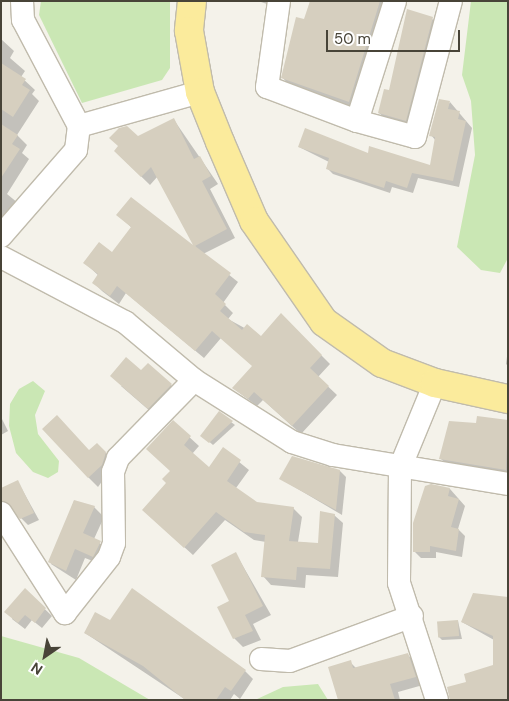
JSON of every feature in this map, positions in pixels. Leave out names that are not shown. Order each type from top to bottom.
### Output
[{"type":"main road","points":[[192,1],[189,31],[200,92],[254,221],[324,322],[382,363],[435,382],[508,399]]},
{"type":"street","points":[[1,236],[76,150],[78,126],[23,20],[22,1]]},
{"type":"street","points":[[280,1],[266,87],[357,121],[415,137],[451,1]]},
{"type":"street","points":[[357,121],[395,1]]},
{"type":"street","points":[[78,126],[200,92]]},
{"type":"street","points":[[1,257],[125,322],[194,380],[292,442],[400,468],[508,484]]},
{"type":"street","points":[[1,513],[65,613],[109,557],[114,543],[113,472],[118,458],[194,380]]},
{"type":"street","points":[[435,382],[400,468],[399,583],[412,616],[437,700]]},
{"type":"street","points":[[262,659],[290,661],[412,616]]},
{"type":"green space","points":[[41,1],[170,1],[170,68],[162,80],[82,103],[39,15]]},
{"type":"green space","points":[[471,1],[508,1],[508,258],[500,273],[481,270],[457,247],[475,155],[471,101],[462,75]]},
{"type":"green space","points":[[33,381],[45,391],[35,415],[38,434],[59,461],[58,472],[48,478],[33,472],[16,453],[9,426],[10,404],[19,389]]},
{"type":"green space","points":[[1,636],[79,658],[150,700],[1,700]]},
{"type":"green space","points":[[318,684],[328,700],[255,700],[283,687]]},
{"type":"building","points":[[310,1],[380,1],[349,102],[281,78],[296,17],[304,19]]},
{"type":"building","points":[[407,9],[433,17],[406,121],[378,113],[384,89],[389,90]]},
{"type":"building","points":[[1,63],[26,79],[22,85],[30,90],[13,117],[1,109]]},
{"type":"building","points":[[439,99],[450,101],[448,109],[460,111],[458,119],[466,121],[453,181],[412,173],[407,188],[386,181],[384,188],[326,169],[329,158],[298,147],[305,128],[368,153],[369,146],[430,165],[435,137],[429,136]]},
{"type":"building","points":[[174,118],[194,159],[200,156],[211,176],[202,181],[227,229],[195,246],[231,273],[215,294],[226,304],[220,311],[242,330],[247,324],[261,336],[281,313],[322,355],[310,368],[329,386],[292,426],[254,392],[248,399],[232,388],[252,366],[212,331],[195,351],[117,286],[110,296],[92,283],[98,274],[83,263],[99,242],[112,252],[131,227],[116,215],[131,197],[193,245],[151,167],[141,177],[114,151],[118,146],[109,138],[119,128],[127,126],[138,136]]},
{"type":"building","points":[[1,124],[18,135],[12,144],[20,149],[1,178]]},
{"type":"building","points":[[126,357],[141,370],[148,363],[172,384],[148,409],[110,376]]},
{"type":"building","points":[[219,411],[233,421],[209,443],[200,436]]},
{"type":"building","points":[[57,415],[89,450],[97,443],[106,452],[102,465],[88,478],[42,429]]},
{"type":"building","points":[[477,416],[508,420],[506,470],[439,459],[449,421],[476,423]]},
{"type":"building","points":[[173,420],[191,436],[184,445],[209,467],[223,447],[241,460],[227,481],[257,502],[294,507],[289,541],[318,543],[320,511],[335,514],[330,569],[297,567],[296,580],[261,577],[265,535],[244,532],[216,512],[184,548],[142,510],[166,483],[162,479],[170,471],[146,449]]},
{"type":"building","points":[[292,456],[340,470],[336,510],[279,479]]},
{"type":"building","points":[[18,480],[34,513],[20,519],[1,500],[1,488]]},
{"type":"building","points":[[431,484],[450,488],[448,496],[459,499],[451,527],[459,529],[456,551],[430,546],[430,552],[413,552],[413,523],[425,486]]},
{"type":"building","points":[[74,500],[95,506],[83,533],[101,541],[93,557],[75,549],[66,571],[48,562]]},
{"type":"building","points":[[236,552],[263,606],[245,615],[253,631],[233,639],[217,607],[229,601],[211,565]]},
{"type":"building","points":[[25,588],[46,608],[35,623],[25,615],[18,623],[4,612]]},
{"type":"building","points":[[132,588],[246,670],[231,691],[225,687],[216,700],[185,700],[143,666],[84,633],[95,612],[110,620]]},
{"type":"building","points":[[473,593],[508,597],[508,700],[450,700],[447,687],[466,682],[464,674],[493,665],[493,636],[461,622]]},
{"type":"building","points":[[458,620],[459,636],[438,637],[437,621]]},
{"type":"building","points":[[408,653],[416,677],[390,684],[395,700],[338,700],[328,667],[351,660],[353,668]]}]
